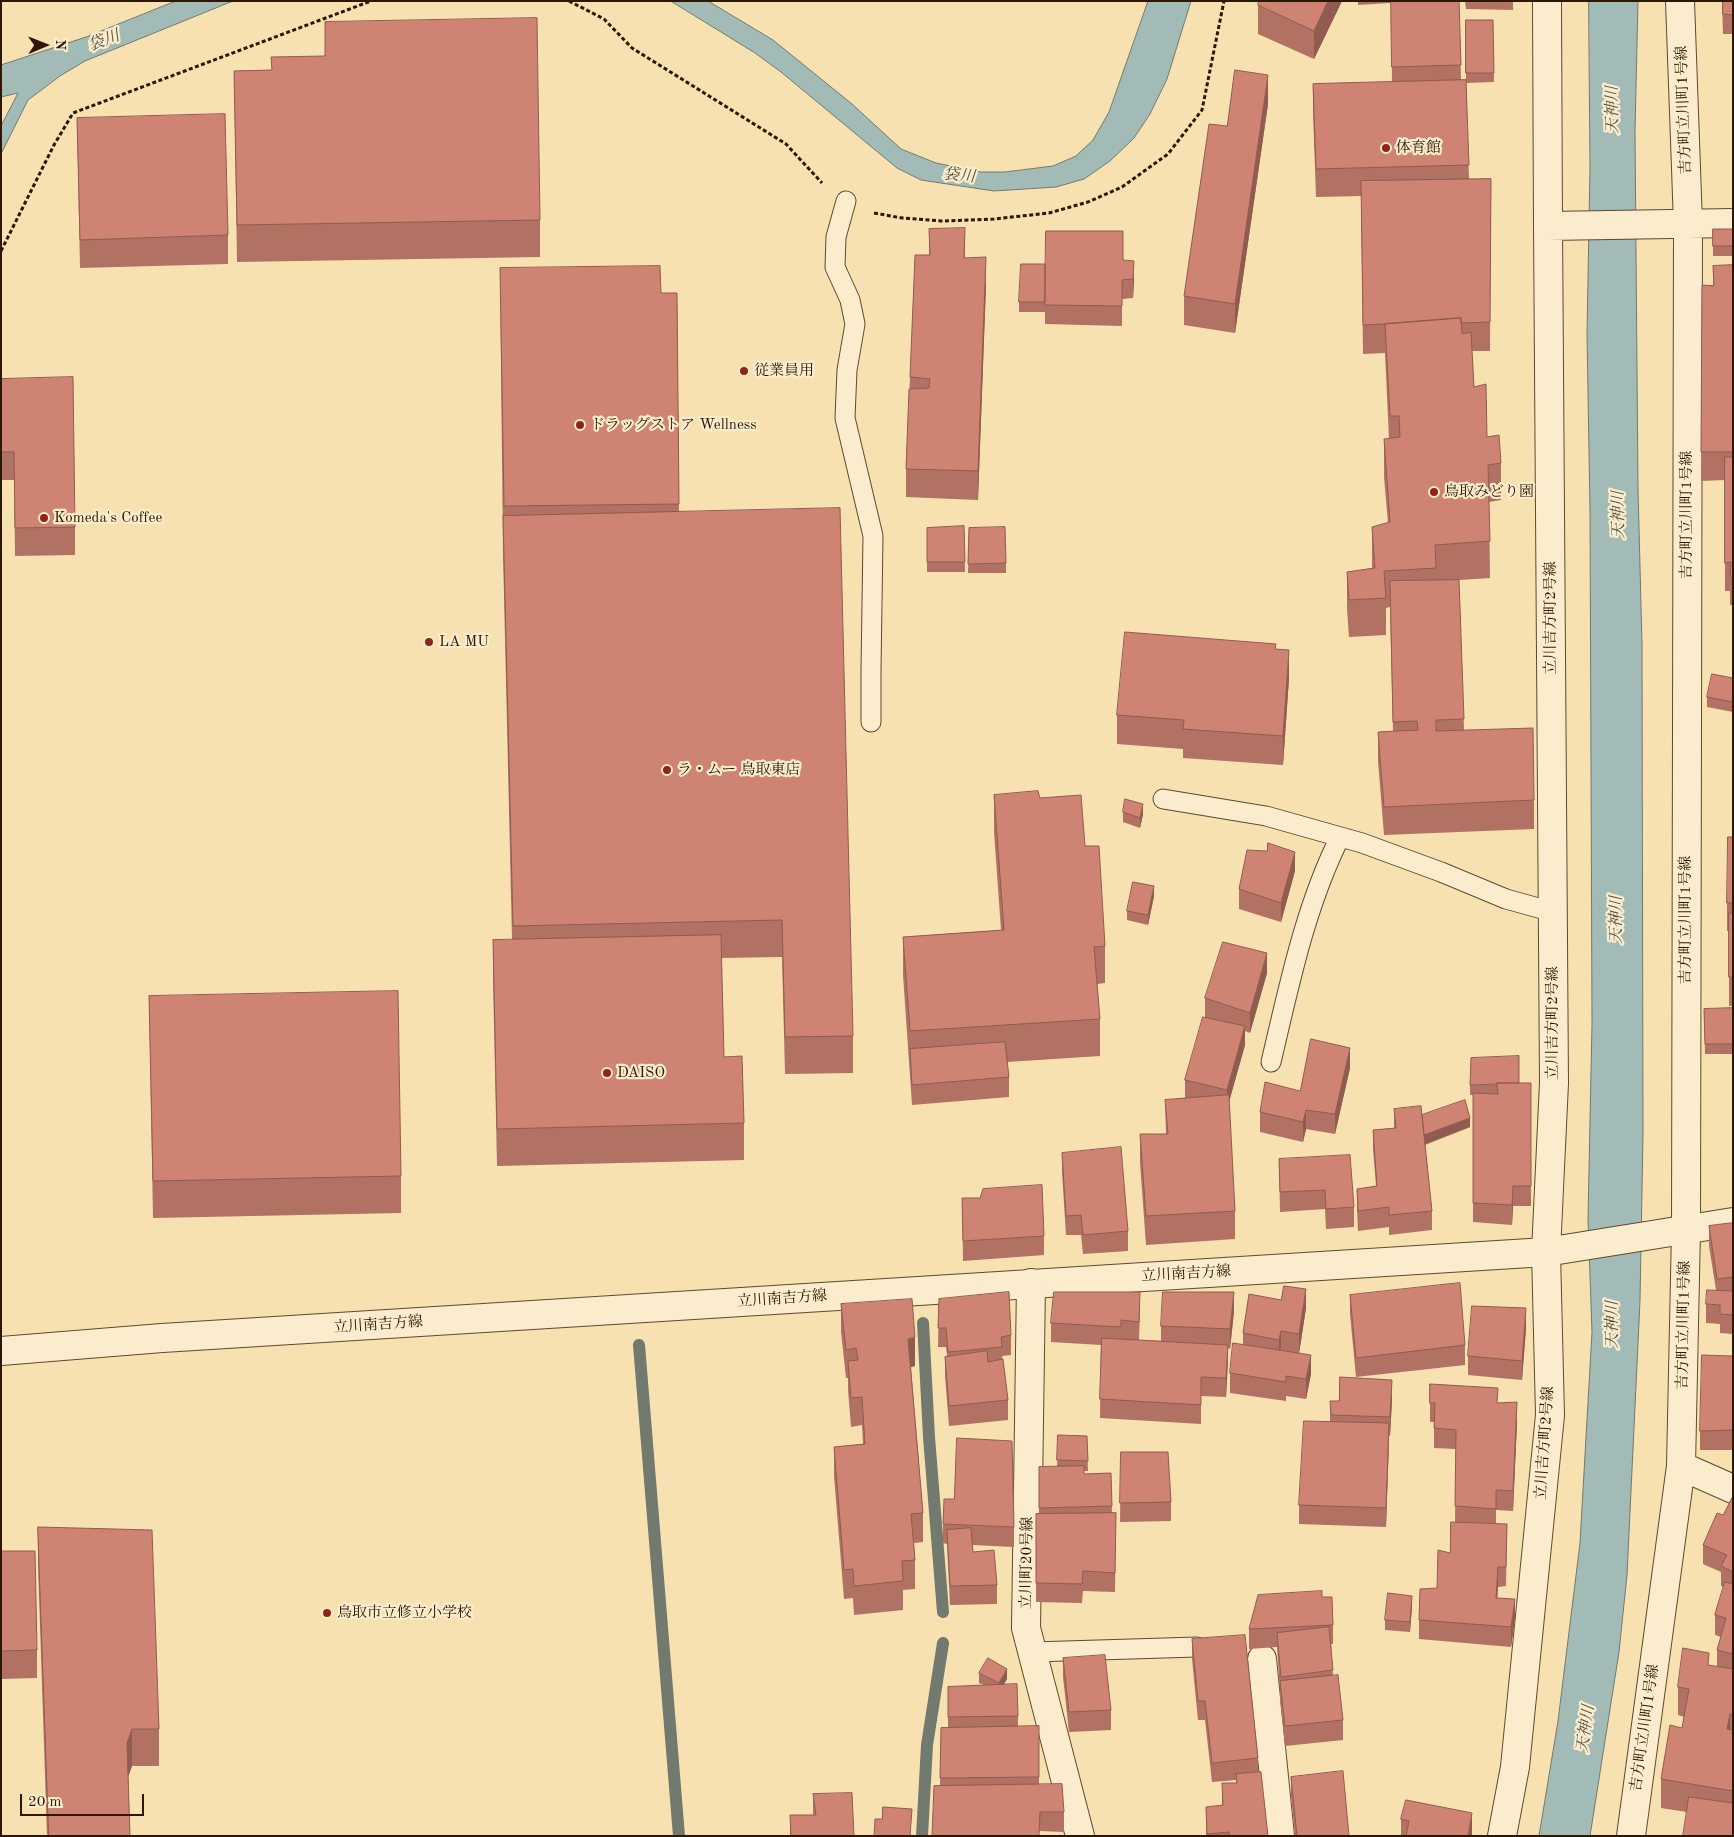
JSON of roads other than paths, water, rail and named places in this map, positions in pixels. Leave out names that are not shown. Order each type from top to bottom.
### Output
[{"type":"street","name":"立川吉方町2号線","points":[[1502,1836],[1515,1767],[1550,1415],[1554,1251],[1553,912],[1557,226],[1547,1]]},
{"type":"street","name":"吉方町立川町1号線","points":[[1631,1836],[1681,1466],[1678,1232],[1680,1]]},
{"type":"street","points":[[1557,226],[1733,223]]},
{"type":"street","points":[[1678,1232],[1733,1222]]},
{"type":"street","name":"立川南吉方線","points":[[1,1351],[162,1338],[1554,1251],[1678,1232]]},
{"type":"street","name":"立川町20号線","points":[[1031,1283],[1026,1628],[1080,1836]]},
{"type":"street","points":[[1681,1466],[1733,1489]]},
{"type":"street","points":[[1262,1659],[1280,1836]]},
{"type":"lane","points":[[846,201],[836,237],[834,267],[850,300],[856,324],[847,370],[845,418],[873,536],[870,671],[871,722]]},
{"type":"lane","points":[[1164,799],[1266,816],[1362,843],[1441,872],[1506,899],[1553,912]]},
{"type":"lane","points":[[1271,1062],[1290,977],[1317,893],[1340,837]]},
{"type":"lane","points":[[1032,1652],[1197,1647]]},
{"type":"water","name":"袋川","points":[[176,1],[233,1],[85,61],[60,76],[28,100],[1,154],[1,126],[18,93],[1,97],[1,65],[86,37]]},
{"type":"water","name":"袋川","points":[[671,1],[708,1],[773,40],[852,104],[901,149],[936,163],[981,172],[1005,172],[1053,166],[1076,156],[1093,140],[1109,112],[1148,1],[1191,1],[1167,79],[1150,114],[1134,138],[1110,161],[1084,179],[1056,187],[994,191],[921,180],[897,168],[781,72],[755,53]]},
{"type":"water","name":"天神川","points":[[1589,1],[1638,1],[1635,131],[1638,489],[1642,644],[1643,1135],[1640,1301],[1627,1575],[1619,1652],[1590,1836],[1539,1836],[1558,1721],[1580,1543],[1592,1332],[1588,1219],[1592,1024],[1590,510],[1587,334],[1590,168]]},
{"type":"waterway","points":[[923,1323],[929,1437],[943,1612]]},
{"type":"waterway","points":[[639,1345],[679,1836]]},
{"type":"waterway","points":[[922,1836],[927,1745],[943,1643]]},
{"type":"place","name":"体育館","points":[[1386,148]]},
{"type":"place","name":"従業員用","points":[[744,371]]},
{"type":"place","name":"ドラッグストア Wellness","points":[[580,425]]},
{"type":"place","name":"鳥取みどり園","points":[[1434,492]]},
{"type":"place","name":"Komeda's Coffee","points":[[44,518]]},
{"type":"place","name":"LA MU","points":[[429,642]]},
{"type":"place","name":"ラ・ムー 鳥取東店","points":[[667,770]]},
{"type":"place","name":"DAISO","points":[[607,1073]]},
{"type":"place","name":"鳥取市立修立小学校","points":[[327,1613]]}]
